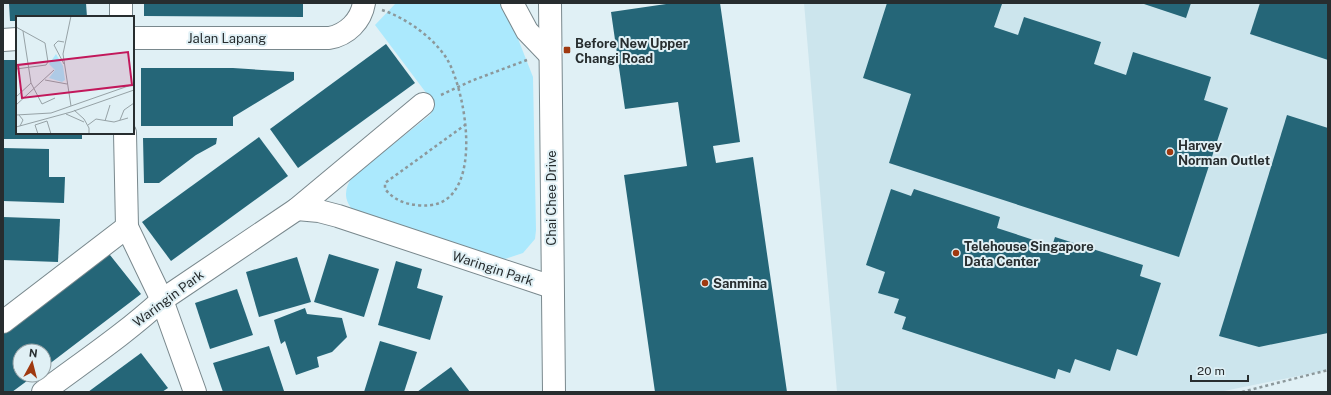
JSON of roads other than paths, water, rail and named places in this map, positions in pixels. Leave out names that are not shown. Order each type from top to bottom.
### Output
[{"type":"street","points":[[121,3],[121,16]]},
{"type":"street","points":[[512,3],[528,31],[550,55]]},
{"type":"street","name":"Chai Chee Drive","points":[[550,3],[554,392]]},
{"type":"street","name":"Jalan Lapang","points":[[134,38],[320,39],[334,37],[349,30],[358,20],[364,4]]},
{"type":"street","points":[[3,40],[16,39]]},
{"type":"street","name":"Waringin Park","points":[[43,392],[114,339],[162,300],[296,209],[423,104]]},
{"type":"street","points":[[125,134],[128,228],[162,300],[196,392]]},
{"type":"street","name":"Waringin Park","points":[[296,209],[319,211],[338,216],[552,288]]},
{"type":"street","points":[[3,322],[128,228]]},
{"type":"place","name":"Before New Upper Changi Road","points":[[567,50]]},
{"type":"place","name":"Harvey Norman Outlet","points":[[1170,152]]},
{"type":"place","name":"Telehouse Singapore Data Center","points":[[956,253]]},
{"type":"place","name":"Sanmina","points":[[705,283]]}]
